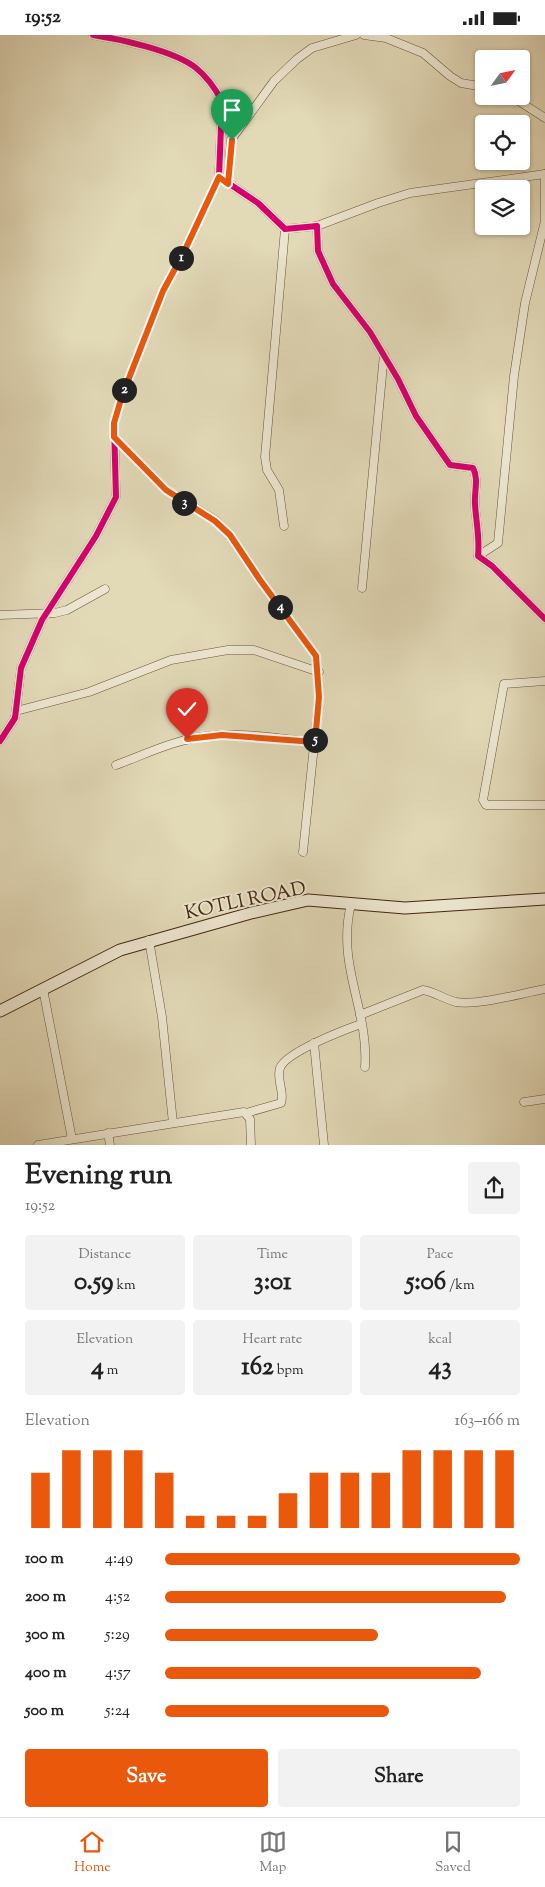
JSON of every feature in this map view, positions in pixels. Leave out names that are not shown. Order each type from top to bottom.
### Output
[{"type":"main road","name":"KOTLI ROAD","points":[[0,1011],[120,950],[149,940],[308,900],[405,908],[545,899]]},
{"type":"street","points":[[0,741],[15,718],[21,668],[47,612],[96,536],[116,497],[114,423],[122,396],[163,291],[184,252],[219,177],[222,101],[196,67],[169,55],[93,35]]},
{"type":"street","points":[[228,184],[232,140],[274,81],[297,59],[312,48],[356,35]]},
{"type":"street","points":[[364,35],[386,38],[423,53],[456,80],[475,85]]},
{"type":"street","points":[[524,105],[545,118]]},
{"type":"street","points":[[219,177],[258,203],[285,229],[317,226],[410,193],[545,174],[545,221],[526,303],[514,376],[498,543],[478,556]]},
{"type":"street","points":[[317,226],[318,251],[333,284],[384,354],[416,416],[450,465],[473,468],[476,473],[475,501],[480,539],[478,556]]},
{"type":"street","points":[[284,526],[278,490],[267,470],[265,457],[285,229]]},
{"type":"street","points":[[362,588],[384,354]]},
{"type":"street","points":[[114,437],[166,490],[215,521],[230,535],[260,580],[316,656],[319,672],[319,697],[303,851]]},
{"type":"street","points":[[478,556],[492,567],[545,619]]},
{"type":"street","points":[[0,615],[55,613],[67,610],[105,589]]},
{"type":"street","points":[[16,711],[89,692],[171,660],[228,650],[254,650],[319,672]]},
{"type":"street","points":[[545,681],[504,684],[483,800],[486,805],[545,805]]},
{"type":"street","points":[[116,765],[187,739],[207,736],[240,736],[315,742]]},
{"type":"street","points":[[351,904],[346,925],[347,963],[360,1019],[366,1055],[365,1067]]},
{"type":"street","points":[[149,940],[162,1017],[173,1123]]},
{"type":"street","points":[[43,989],[72,1139]]},
{"type":"street","points":[[38,1145],[246,1113],[281,1103],[280,1068],[289,1059],[314,1043],[360,1019],[423,990],[433,991],[448,999],[466,1003],[545,989]]},
{"type":"street","points":[[314,1043],[324,1145]]},
{"type":"street","points":[[524,1102],[545,1099]]},
{"type":"street","points":[[246,1113],[250,1119],[251,1145]]},
{"type":"street","points":[[108,1133],[110,1145]]},
{"type":"cycle path","points":[[93,35],[118,39],[175,56],[196,68],[217,92],[222,101],[219,177],[258,203],[285,229],[317,226],[318,251],[333,284],[370,332],[398,379],[416,416],[450,465],[473,468],[475,472],[478,556],[492,566],[545,619]]},
{"type":"cycle path","points":[[0,741],[15,718],[21,668],[42,620],[96,536],[116,497],[114,423],[122,396],[163,292],[219,177]]},
{"type":"route","points":[[187,739],[222,735],[315,742],[319,697],[319,670],[316,656],[260,580],[230,535],[215,521],[166,490],[114,437],[114,423],[122,396],[163,291],[184,252],[219,177],[228,184],[232,140]]}]
